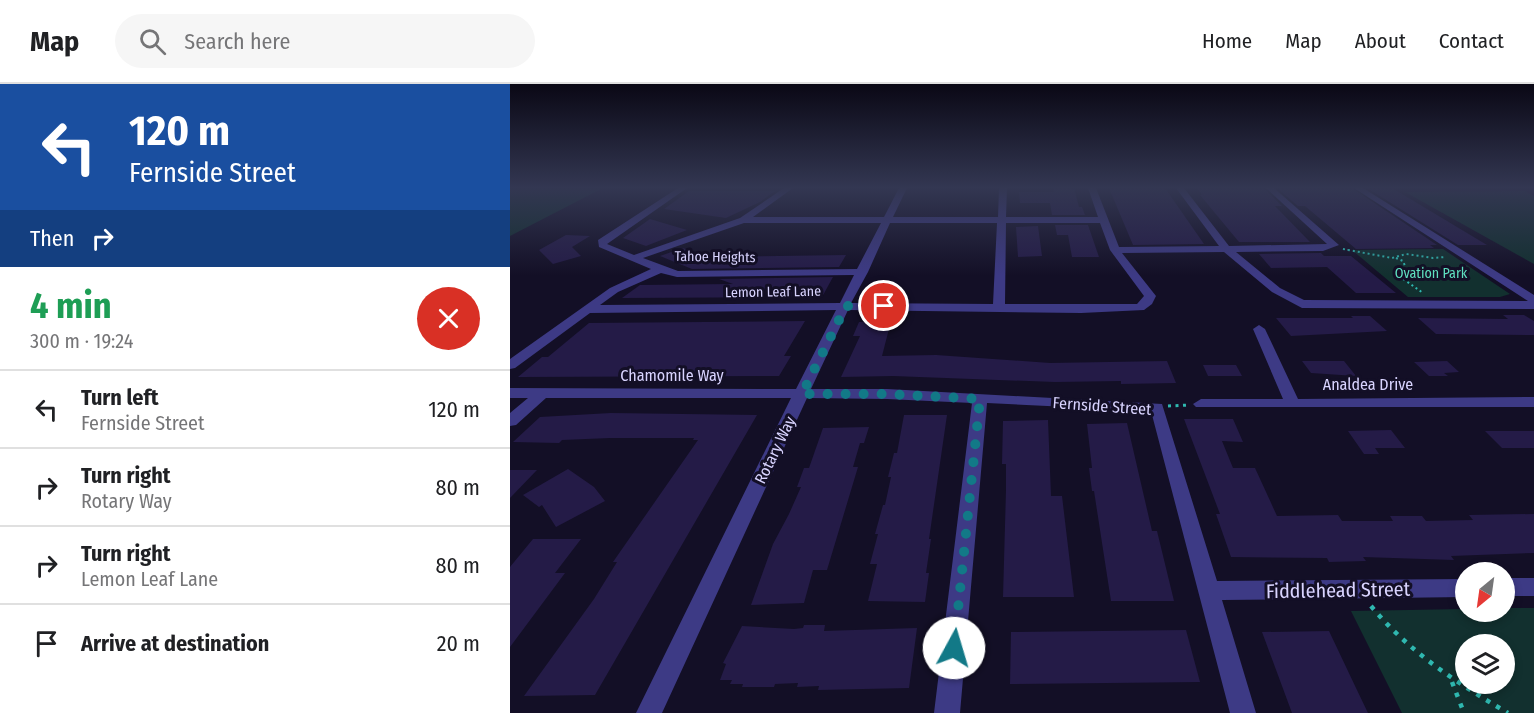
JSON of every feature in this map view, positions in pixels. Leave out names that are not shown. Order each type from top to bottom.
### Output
[{"type":"street","name":"Tahoe Heights","points":[[640,217],[602,243],[660,269],[686,274],[863,272]]},
{"type":"street","points":[[634,258],[747,217]]},
{"type":"street","name":"Rotary Way","points":[[649,713],[890,217]]},
{"type":"street","points":[[999,308],[1002,217]]},
{"type":"street","points":[[1202,217],[1225,248],[1276,290],[1302,304],[1534,302]]},
{"type":"street","points":[[743,220],[1104,220],[1115,250],[1333,246],[1332,242],[1304,217]]},
{"type":"street","points":[[1404,217],[1534,302]]},
{"type":"street","name":"Lemon Leaf Lane","points":[[587,309],[846,306],[1140,307],[1148,302],[1149,296],[1115,250]]},
{"type":"street","points":[[510,365],[624,284],[660,269]]},
{"type":"street","points":[[1259,329],[1292,403]]},
{"type":"street","name":"Chamomile Way","points":[[510,393],[802,394]]},
{"type":"street","points":[[510,421],[542,393]]},
{"type":"street","name":"Fernside Street","points":[[802,394],[898,394],[1157,407],[1244,713]]},
{"type":"street","points":[[947,713],[980,399]]},
{"type":"street","name":"Analdea Drive","points":[[1201,404],[1534,402]]},
{"type":"street","points":[[1515,587],[1534,587]]},
{"type":"street","name":"Fiddlehead Street","points":[[1211,591],[1455,588]]},
{"type":"path","points":[[1333,246],[1403,261],[1405,266],[1399,276],[1434,303]]},
{"type":"path","points":[[1396,258],[1406,254],[1432,258],[1464,256]]},
{"type":"path","points":[[1157,407],[1201,404]]},
{"type":"path","points":[[1358,589],[1389,628],[1452,680],[1508,713]]},
{"type":"path","points":[[1452,680],[1464,713]]},
{"type":"green space","points":[[510,217],[546,217],[510,236]]},
{"type":"green space","points":[[1450,217],[1534,217],[1534,264]]},
{"type":"green space","name":"Ovation Park","points":[[1443,249],[1510,294],[1500,297],[1408,297],[1352,250]]},
{"type":"green space","points":[[1515,608],[1534,608],[1534,713],[1402,713],[1351,611],[1455,609],[1455,622],[1515,622]]},
{"type":"building","points":[[1121,217],[1185,217],[1204,244],[1133,245]]},
{"type":"building","points":[[1219,217],[1286,217],[1310,242],[1239,242]]},
{"type":"building","points":[[1318,217],[1396,217],[1437,245],[1430,245],[1434,248],[1356,249]]},
{"type":"building","points":[[1414,217],[1441,217],[1487,245],[1458,245]]},
{"type":"building","points":[[650,219],[687,230],[646,246],[623,238]]},
{"type":"building","points":[[1055,225],[1088,225],[1099,257],[1072,257],[1068,235],[1057,235]]},
{"type":"building","points":[[1038,226],[1042,256],[1018,257],[1016,227]]},
{"type":"building","points":[[566,235],[590,236],[572,247],[581,256],[553,264],[539,250]]},
{"type":"building","points":[[683,248],[706,257],[846,255],[839,267],[692,269],[660,256]]},
{"type":"building","points":[[1321,253],[1324,256],[1351,256],[1396,293],[1356,293],[1327,267],[1271,268],[1259,254]]},
{"type":"building","points":[[833,277],[822,297],[622,298],[640,285],[733,284],[719,279]]},
{"type":"building","points":[[1503,315],[1524,315],[1534,321],[1534,335],[1436,334],[1418,318],[1508,319]]},
{"type":"building","points":[[1351,316],[1370,316],[1387,331],[1291,336],[1276,318],[1353,318]]},
{"type":"building","points":[[805,321],[784,356],[791,356],[779,376],[518,377],[542,357],[548,357],[589,323]]},
{"type":"building","points":[[891,321],[882,356],[936,355],[1050,363],[1167,361],[1176,383],[1121,384],[1121,381],[1055,382],[893,376],[841,377],[860,336],[853,336],[859,322]]},
{"type":"building","points":[[1302,361],[1344,361],[1356,376],[1311,373]]},
{"type":"building","points":[[1447,361],[1459,372],[1444,373],[1448,376],[1429,376],[1414,362]]},
{"type":"building","points":[[1203,365],[1236,365],[1242,376],[1208,376]]},
{"type":"building","points":[[611,413],[757,415],[595,695],[524,696],[594,599],[617,562],[613,562],[698,440],[693,440],[694,438],[610,438],[562,440],[559,443],[513,442],[540,417]]},
{"type":"building","points":[[904,415],[947,415],[929,539],[931,539],[926,573],[929,573],[925,602],[868,601],[877,564],[870,564],[878,534],[875,534],[883,505],[885,505],[891,477],[888,477],[894,453],[897,453]]},
{"type":"building","points":[[1184,419],[1233,419],[1243,442],[1222,441],[1233,468],[1255,468],[1277,516],[1338,515],[1342,521],[1393,521],[1390,516],[1422,516],[1426,521],[1473,520],[1469,515],[1534,514],[1534,553],[1451,556],[1454,560],[1363,557],[1366,561],[1329,562],[1327,558],[1231,557],[1216,514],[1220,514]]},
{"type":"building","points":[[1048,420],[1051,496],[1062,496],[1074,597],[1003,597],[1006,464],[1002,464],[1003,421]]},
{"type":"building","points":[[1127,423],[1152,531],[1157,531],[1174,601],[1111,601],[1094,491],[1092,491],[1087,424]]},
{"type":"building","points":[[869,427],[864,443],[860,443],[853,467],[858,467],[827,570],[813,570],[804,603],[751,605],[773,544],[801,487],[797,487],[804,468],[809,468],[823,428]]},
{"type":"building","points":[[1391,430],[1405,448],[1375,448],[1379,454],[1364,454],[1348,431]]},
{"type":"building","points":[[1485,431],[1534,431],[1534,448],[1502,448]]},
{"type":"building","points":[[568,469],[594,487],[605,501],[556,527],[542,505],[539,507],[523,495]]},
{"type":"building","points":[[510,470],[537,470],[510,498]]},
{"type":"building","points":[[533,539],[581,539],[555,573],[565,573],[510,647],[510,567]]},
{"type":"building","points":[[804,625],[825,625],[824,631],[917,628],[909,688],[818,690],[819,686],[797,687],[798,683],[775,684],[774,687],[742,687],[743,684],[730,684],[732,680],[720,680],[726,664],[723,663],[742,626],[794,629],[803,628]]},
{"type":"building","points":[[1186,630],[1200,682],[1010,684],[1011,632]]},
{"type":"building","points":[[1329,631],[1368,713],[1292,713],[1262,632]]},
{"type":"route","points":[[884,306],[846,306],[802,394],[931,395],[980,399],[954,648]]}]
